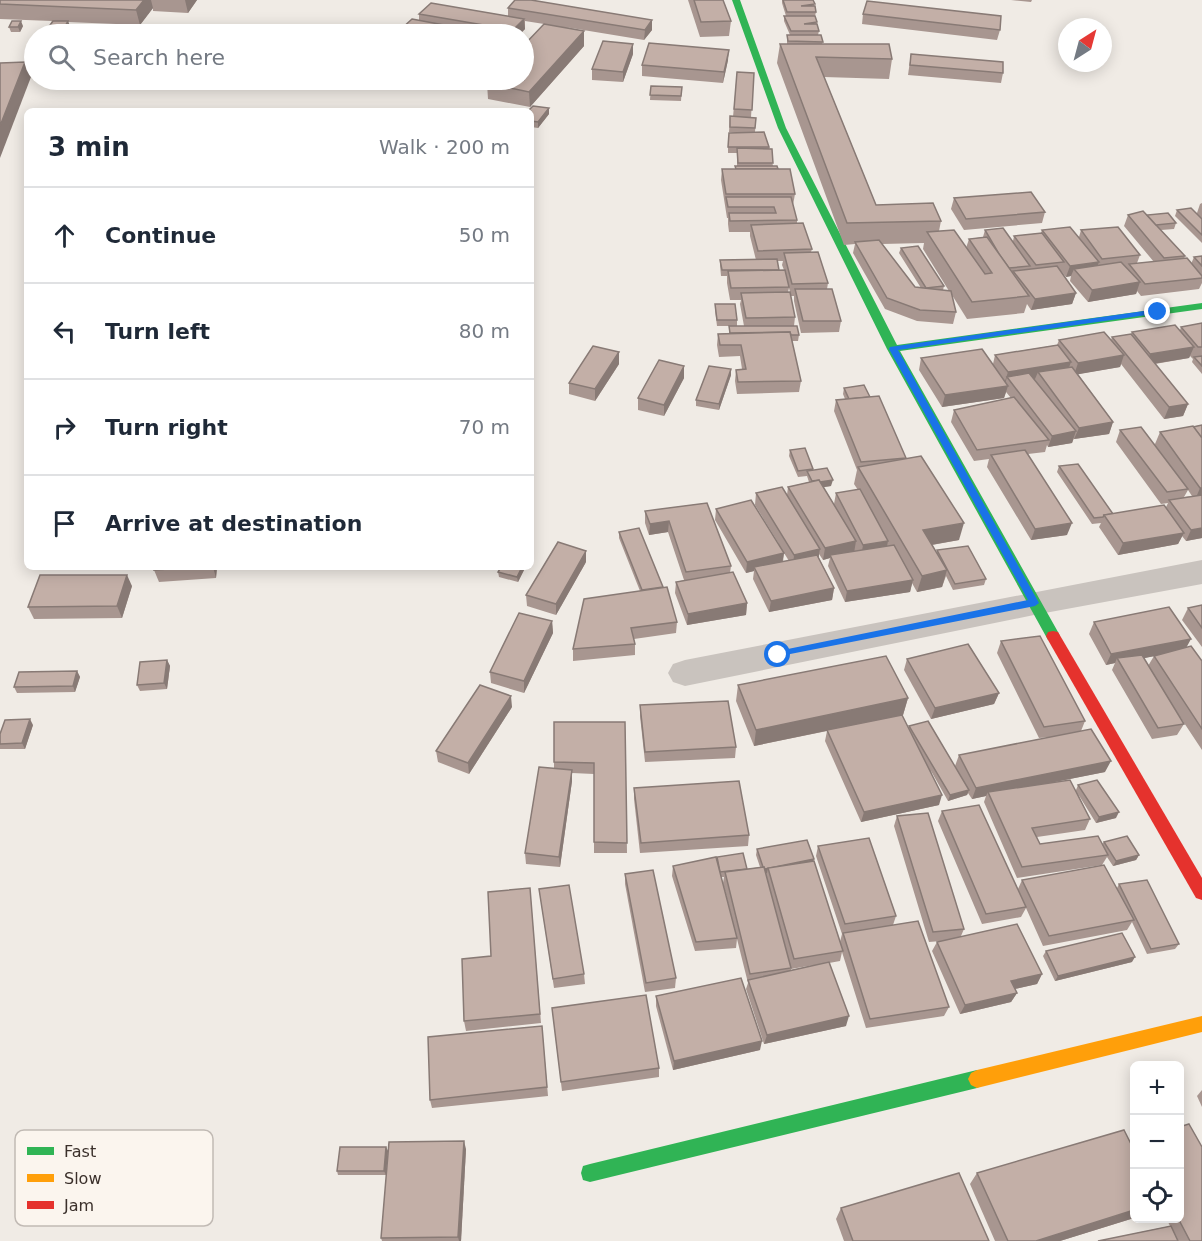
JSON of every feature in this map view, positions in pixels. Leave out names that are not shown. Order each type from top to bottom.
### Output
[{"type":"street","points":[[736,0],[782,128],[893,349],[1035,603],[1202,892]]},
{"type":"street","points":[[893,349],[1202,306]]},
{"type":"street","points":[[685,674],[1035,603],[1202,572]]},
{"type":"street","points":[[590,1173],[1202,1024]]},
{"type":"building","points":[[0,0],[144,0],[136,10],[0,4]]},
{"type":"building","points":[[515,0],[531,0],[652,20],[645,30],[508,8]]},
{"type":"building","points":[[694,0],[723,0],[731,21],[701,22]]},
{"type":"building","points":[[783,0],[813,0],[815,4],[801,6],[815,6],[816,12],[787,12]]},
{"type":"building","points":[[867,1],[1001,16],[1000,30],[863,14]]},
{"type":"building","points":[[431,3],[524,19],[519,24],[478,24],[419,14]]},
{"type":"building","points":[[784,16],[815,16],[817,22],[804,24],[817,24],[819,31],[791,31]]},
{"type":"building","points":[[412,19],[439,24],[407,24]]},
{"type":"building","points":[[12,21],[21,21],[18,27],[9,27]]},
{"type":"building","points":[[53,21],[68,21],[66,24],[51,24]]},
{"type":"building","points":[[544,24],[584,31],[534,86],[534,34]]},
{"type":"building","points":[[787,35],[821,35],[823,42],[788,41]]},
{"type":"building","points":[[603,41],[633,44],[623,72],[592,69]]},
{"type":"building","points":[[649,43],[729,50],[724,72],[642,65]]},
{"type":"building","points":[[780,44],[889,44],[892,59],[816,57],[876,205],[933,203],[941,221],[847,223]]},
{"type":"building","points":[[911,54],[1003,62],[1003,73],[910,65]]},
{"type":"building","points":[[24,62],[0,126],[0,63]]},
{"type":"building","points":[[737,72],[754,73],[752,110],[734,109]]},
{"type":"building","points":[[651,86],[682,87],[681,96],[650,95]]},
{"type":"building","points":[[533,106],[549,108],[538,122],[534,121],[534,108],[531,108]]},
{"type":"building","points":[[730,116],[756,118],[755,128],[730,127]]},
{"type":"building","points":[[764,132],[769,147],[728,147],[729,133]]},
{"type":"building","points":[[737,148],[772,149],[773,163],[738,163]]},
{"type":"building","points":[[735,166],[777,166],[778,169],[736,169]]},
{"type":"building","points":[[722,169],[790,169],[795,194],[726,194]]},
{"type":"building","points":[[1031,192],[1045,212],[966,219],[954,198]]},
{"type":"building","points":[[726,197],[791,197],[797,220],[730,221],[729,213],[776,213],[774,207],[728,207]]},
{"type":"building","points":[[1191,208],[1202,219],[1202,235],[1177,210]]},
{"type":"building","points":[[1143,211],[1185,256],[1164,258],[1128,215]]},
{"type":"building","points":[[1168,213],[1176,223],[1156,225],[1147,215]]},
{"type":"building","points":[[803,223],[812,249],[758,251],[751,225]]},
{"type":"building","points":[[1070,227],[1099,262],[1070,266],[1042,230]]},
{"type":"building","points":[[1118,227],[1140,255],[1102,259],[1081,230]]},
{"type":"building","points":[[1003,228],[1030,266],[1009,268],[999,254],[985,230]]},
{"type":"building","points":[[954,230],[985,274],[992,273],[969,239],[987,237],[1029,296],[972,302],[927,232]]},
{"type":"building","points":[[1042,233],[1064,262],[1036,265],[1014,236]]},
{"type":"building","points":[[879,240],[915,287],[951,291],[956,312],[920,310],[887,298],[855,242]]},
{"type":"building","points":[[918,246],[944,286],[926,288],[901,248]]},
{"type":"building","points":[[818,252],[828,283],[792,284],[784,253]]},
{"type":"building","points":[[1202,256],[1202,266],[1194,257]]},
{"type":"building","points":[[1187,258],[1202,278],[1145,284],[1129,264]]},
{"type":"building","points":[[777,259],[779,270],[722,270],[720,260]]},
{"type":"building","points":[[1121,262],[1140,282],[1092,290],[1074,269]]},
{"type":"building","points":[[1057,266],[1076,293],[1035,299],[1013,271]]},
{"type":"building","points":[[785,270],[789,287],[731,288],[728,271]]},
{"type":"building","points":[[795,289],[832,289],[841,321],[803,321]]},
{"type":"building","points":[[790,292],[795,317],[746,318],[741,293]]},
{"type":"building","points":[[715,304],[735,304],[737,320],[717,320]]},
{"type":"building","points":[[1202,323],[1202,347],[1198,347],[1181,327]]},
{"type":"building","points":[[1175,325],[1194,347],[1150,354],[1132,332]]},
{"type":"building","points":[[729,326],[797,326],[799,335],[791,335],[790,332],[730,333]]},
{"type":"building","points":[[790,332],[801,381],[738,382],[736,370],[746,369],[741,345],[720,345],[718,334]]},
{"type":"building","points":[[1104,332],[1124,355],[1078,363],[1059,340]]},
{"type":"building","points":[[1131,334],[1188,404],[1169,407],[1112,337]]},
{"type":"building","points":[[1058,345],[1071,362],[1008,372],[995,355]]},
{"type":"building","points":[[593,346],[619,352],[595,389],[569,383]]},
{"type":"building","points":[[982,349],[1008,386],[945,395],[921,358]]},
{"type":"building","points":[[1202,356],[1202,366],[1194,357]]},
{"type":"building","points":[[659,360],[684,366],[664,405],[638,398]]},
{"type":"building","points":[[709,366],[731,369],[719,404],[696,400]]},
{"type":"building","points":[[1072,367],[1113,422],[1079,428],[1038,372]]},
{"type":"building","points":[[1029,373],[1076,431],[1052,436],[1007,377]]},
{"type":"building","points":[[864,385],[870,397],[849,399],[844,388]]},
{"type":"building","points":[[879,396],[906,458],[861,462],[836,400]]},
{"type":"building","points":[[1014,397],[1049,440],[977,450],[954,410]]},
{"type":"building","points":[[1202,425],[1202,438],[1193,427]]},
{"type":"building","points":[[1193,426],[1202,438],[1202,488],[1160,432]]},
{"type":"building","points":[[1141,427],[1188,489],[1167,492],[1120,430]]},
{"type":"building","points":[[805,448],[813,469],[798,471],[790,450]]},
{"type":"building","points":[[1025,450],[1072,523],[1035,529],[991,455]]},
{"type":"building","points":[[921,456],[964,523],[923,530],[947,570],[922,576],[858,467]]},
{"type":"building","points":[[1078,464],[1113,514],[1094,518],[1059,466]]},
{"type":"building","points":[[827,468],[833,480],[812,481],[807,471]]},
{"type":"building","points":[[819,480],[856,541],[825,548],[788,487]]},
{"type":"building","points":[[782,487],[820,549],[794,555],[756,493]]},
{"type":"building","points":[[860,489],[888,541],[863,545],[836,493]]},
{"type":"building","points":[[1202,495],[1202,528],[1191,530],[1169,500]]},
{"type":"building","points":[[751,500],[784,553],[747,562],[716,509]]},
{"type":"building","points":[[707,503],[731,566],[686,572],[669,521],[650,524],[645,511]]},
{"type":"building","points":[[1164,505],[1184,533],[1123,543],[1104,515]]},
{"type":"building","points":[[639,528],[663,587],[642,590],[619,532]]},
{"type":"building","points":[[558,542],[586,551],[556,604],[526,595]]},
{"type":"building","points":[[894,545],[913,580],[847,591],[830,555]]},
{"type":"building","points":[[968,546],[986,579],[955,584],[937,550]]},
{"type":"building","points":[[817,555],[834,588],[771,601],[754,567]]},
{"type":"building","points":[[499,570],[520,570],[517,577],[498,572]]},
{"type":"building","points":[[733,572],[747,603],[688,614],[676,582]]},
{"type":"building","points":[[40,575],[127,575],[117,606],[28,607]]},
{"type":"building","points":[[667,587],[677,622],[631,628],[635,644],[573,649],[584,599]]},
{"type":"building","points":[[1202,605],[1202,628],[1188,608]]},
{"type":"building","points":[[1169,607],[1191,639],[1111,654],[1094,622]]},
{"type":"building","points":[[519,613],[552,621],[524,681],[490,672]]},
{"type":"building","points":[[1040,636],[1085,721],[1044,727],[1001,641]]},
{"type":"building","points":[[968,644],[999,693],[935,708],[907,659]]},
{"type":"building","points":[[1191,646],[1202,661],[1202,729],[1154,656]]},
{"type":"building","points":[[1142,655],[1184,724],[1158,728],[1117,658]]},
{"type":"building","points":[[886,656],[908,698],[756,730],[738,685]]},
{"type":"building","points":[[167,660],[164,683],[137,685],[140,662]]},
{"type":"building","points":[[77,671],[73,686],[14,687],[19,672]]},
{"type":"building","points":[[480,685],[511,696],[468,763],[436,751]]},
{"type":"building","points":[[728,701],[736,747],[645,752],[640,705]]},
{"type":"building","points":[[902,715],[942,795],[864,812],[827,730]]},
{"type":"building","points":[[30,719],[22,743],[0,744],[0,734],[5,720]]},
{"type":"building","points":[[928,721],[969,790],[950,795],[909,726]]},
{"type":"building","points":[[554,722],[625,722],[627,843],[594,842],[594,763],[554,762]]},
{"type":"building","points":[[1091,729],[1111,761],[976,788],[959,755]]},
{"type":"building","points":[[539,767],[572,770],[559,857],[525,853]]},
{"type":"building","points":[[1070,780],[1090,819],[1032,828],[1040,844],[1098,836],[1108,855],[1022,867],[988,792]]},
{"type":"building","points":[[1097,780],[1119,812],[1099,817],[1078,785]]},
{"type":"building","points":[[739,781],[749,835],[641,843],[634,788]]},
{"type":"building","points":[[979,805],[1026,907],[986,914],[942,811]]},
{"type":"building","points":[[928,813],[964,929],[933,932],[897,816]]},
{"type":"building","points":[[1127,836],[1139,855],[1116,861],[1104,842]]},
{"type":"building","points":[[869,838],[896,916],[845,924],[818,846]]},
{"type":"building","points":[[807,840],[814,859],[765,869],[763,867],[757,849]]},
{"type":"building","points":[[743,853],[747,869],[720,872],[717,857]]},
{"type":"building","points":[[716,857],[737,938],[696,942],[673,866]]},
{"type":"building","points":[[814,861],[843,951],[794,959],[768,868]]},
{"type":"building","points":[[1104,865],[1134,920],[1049,936],[1022,880]]},
{"type":"building","points":[[764,867],[791,968],[750,974],[725,872]]},
{"type":"building","points":[[653,870],[676,978],[646,983],[625,874]]},
{"type":"building","points":[[1147,880],[1179,944],[1151,949],[1119,884]]},
{"type":"building","points":[[569,885],[584,974],[553,979],[539,889]]},
{"type":"building","points":[[530,888],[540,1014],[464,1021],[462,959],[491,956],[488,892]]},
{"type":"building","points":[[918,921],[949,1007],[870,1019],[843,933]]},
{"type":"building","points":[[1017,924],[1042,974],[1011,981],[1017,993],[965,1005],[937,942]]},
{"type":"building","points":[[1122,933],[1135,957],[1058,976],[1046,951]]},
{"type":"building","points":[[829,962],[849,1016],[767,1035],[748,980]]},
{"type":"building","points":[[741,978],[762,1041],[674,1061],[656,996]]},
{"type":"building","points":[[646,995],[659,1068],[561,1082],[552,1008]]},
{"type":"building","points":[[542,1026],[547,1087],[430,1100],[428,1037]]},
{"type":"building","points":[[1189,1124],[1202,1147],[1202,1241],[1190,1241],[1181,1223],[1184,1223],[1184,1126]]},
{"type":"building","points":[[1124,1130],[1130,1142],[1130,1211],[1036,1241],[1008,1241],[977,1173]]},
{"type":"building","points":[[464,1141],[458,1237],[381,1238],[389,1142]]},
{"type":"building","points":[[340,1147],[386,1147],[384,1171],[337,1171]]},
{"type":"building","points":[[959,1173],[989,1241],[853,1241],[841,1208]]},
{"type":"building","points":[[1171,1226],[1178,1241],[1098,1241]]},
{"type":"traffic: fast","points":[[736,0],[782,128],[893,349],[1053,636]]},
{"type":"traffic: fast","points":[[893,349],[1202,306]]},
{"type":"traffic: fast","points":[[590,1173],[977,1079]]},
{"type":"traffic: slow","points":[[977,1079],[1202,1024]]},
{"type":"traffic: jam","points":[[1053,636],[1202,893]]},
{"type":"route","points":[[778,655],[1035,603],[893,349],[1158,312]]}]
